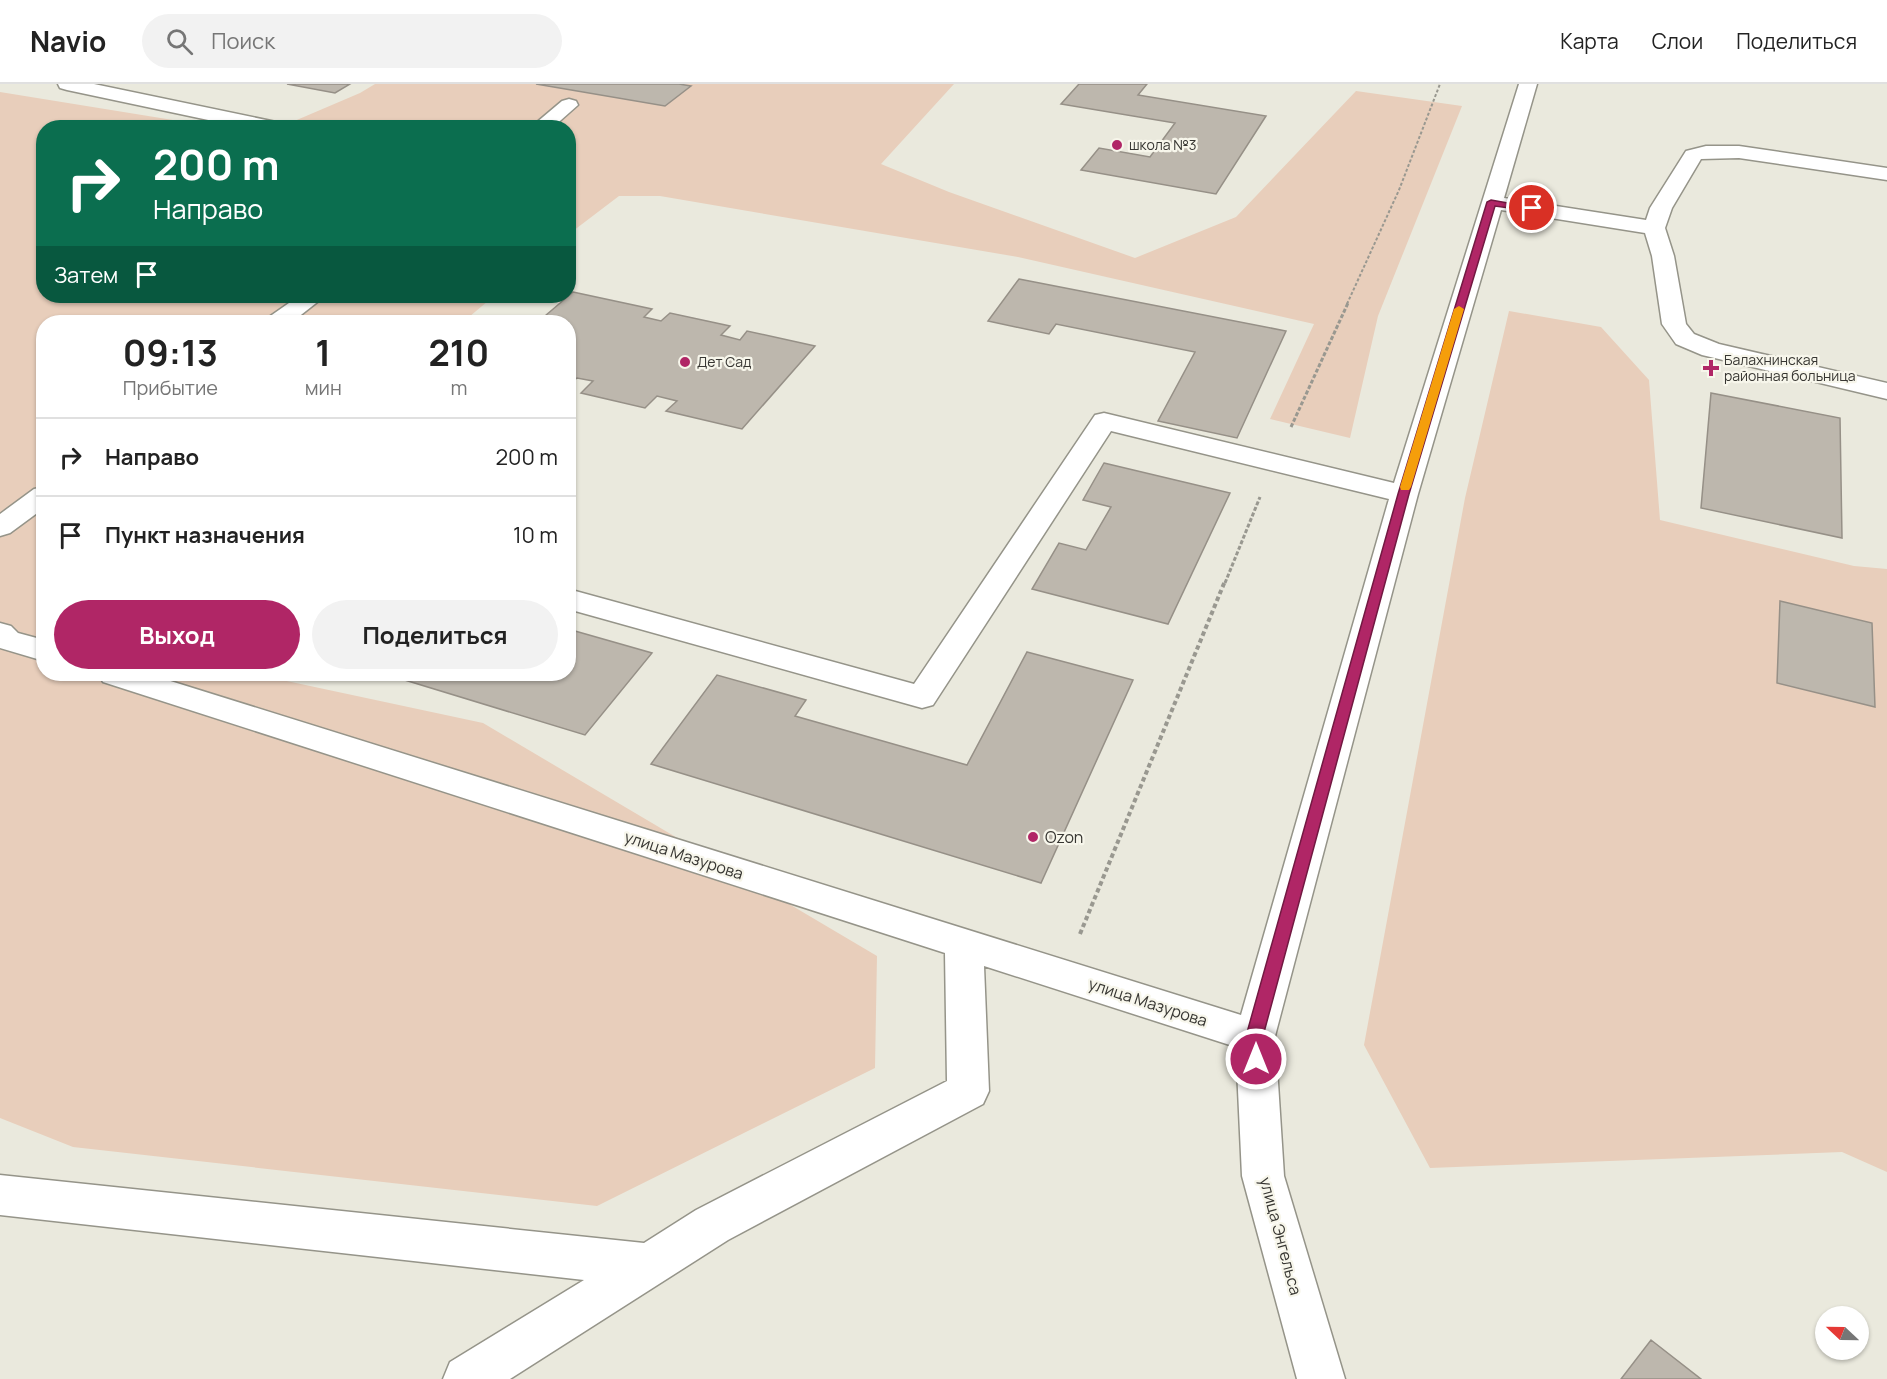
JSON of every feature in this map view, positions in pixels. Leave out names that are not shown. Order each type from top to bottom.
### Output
[{"type":"street","points":[[67,84],[238,120]]},
{"type":"street","name":"улица Энгельса","points":[[1321,1379],[1263,1176],[1255,1036],[1404,494],[1528,84]]},
{"type":"street","points":[[549,120],[569,105]]},
{"type":"street","points":[[1887,174],[1739,152],[1706,152],[1694,155],[1661,208],[1654,228],[1662,256],[1674,324],[1685,339],[1711,350],[1887,391]]},
{"type":"street","points":[[1491,202],[1654,228]]},
{"type":"street","points":[[287,315],[303,303]]},
{"type":"street","points":[[576,601],[922,697],[1104,421],[1404,494]]},
{"type":"street","points":[[0,527],[36,501]]},
{"type":"street","points":[[0,633],[7,640],[36,649]]},
{"type":"street","name":"улица Мазурова","points":[[136,681],[1255,1036]]},
{"type":"street","points":[[467,1379],[712,1225],[968,1091],[963,944]]},
{"type":"street","points":[[0,1196],[649,1265]]},
{"type":"path","points":[[1063,975],[1275,462],[1399,190],[1440,84]]},
{"type":"shaded area","points":[[375,84],[954,84],[881,164],[949,192],[1135,258],[1236,217],[1356,91],[1462,106],[1378,316],[1350,438],[1270,419],[1314,324],[1018,257],[660,196],[619,196],[576,229],[576,120],[297,120],[360,93]]},
{"type":"shaded area","points":[[0,92],[173,120],[36,120],[36,303],[486,303],[471,315],[36,315],[36,681],[287,681],[483,723],[877,956],[875,1068],[597,1206],[73,1147],[0,1118]]},
{"type":"shaded area","points":[[1509,311],[1601,327],[1649,380],[1660,520],[1854,566],[1887,569],[1887,1172],[1842,1152],[1430,1168],[1364,1045],[1465,498]]},
{"type":"building","points":[[287,84],[350,84],[335,93]]},
{"type":"building","points":[[536,84],[679,84],[691,86],[665,106]]},
{"type":"building","points":[[1079,84],[1147,84],[1138,95],[1266,116],[1216,194],[1081,170],[1099,148],[1150,157],[1175,123],[1061,104]]},
{"type":"building","points":[[1019,279],[1286,331],[1237,438],[1158,421],[1195,352],[1056,324],[1049,334],[988,321]]},
{"type":"building","name":"Дет Сад","points":[[576,293],[652,309],[644,317],[661,321],[670,313],[730,326],[721,335],[740,340],[747,331],[815,346],[742,429],[666,411],[677,401],[657,396],[645,408],[581,393],[593,381],[576,379],[576,315],[546,315],[560,303],[576,303]]},
{"type":"building","points":[[1711,393],[1840,418],[1842,538],[1701,508]]},
{"type":"building","points":[[1104,463],[1230,493],[1168,624],[1032,589],[1059,543],[1086,550],[1111,507],[1083,500]]},
{"type":"building","points":[[1780,601],[1872,623],[1875,707],[1777,683]]},
{"type":"building","points":[[576,631],[652,653],[585,735],[408,681],[576,681]]},
{"type":"building","points":[[1027,652],[1133,680],[1041,883],[651,764],[717,675],[806,700],[795,716],[967,765]]},
{"type":"building","points":[[1651,1340],[1701,1379],[1621,1379]]},
{"type":"slow traffic","points":[[1405,487],[1459,309]]},
{"type":"place","name":"школа №3","points":[[1117,145]]},
{"type":"place","name":"Дет Сад","points":[[685,362]]},
{"type":"place","name":"Балахнинская районная больница","points":[[1711,368]]},
{"type":"place","name":"Ozon","points":[[1033,837]]},
{"type":"route","points":[[1256,1059],[1255,1036],[1273,968],[1404,494],[1491,202],[1532,208]]}]
